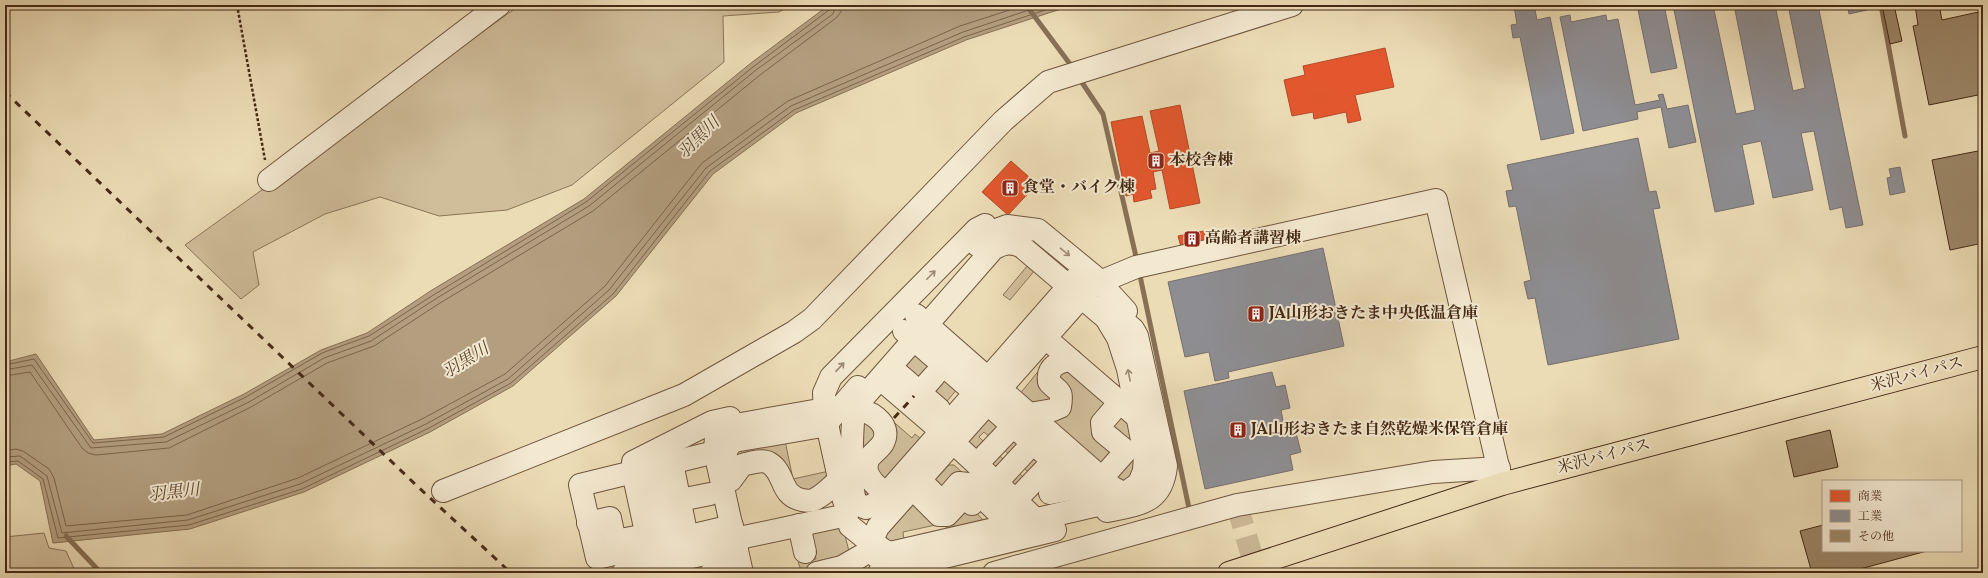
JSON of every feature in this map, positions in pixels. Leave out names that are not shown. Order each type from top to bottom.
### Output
[{"type":"highway","name":"米沢バイパス","points":[[1229,573],[1501,476],[1983,357]]},
{"type":"street","points":[[269,180],[499,5]]},
{"type":"street","points":[[443,491],[684,395],[794,332],[812,319],[1003,121],[1048,82],[1292,5]]},
{"type":"street","points":[[990,393],[1080,291],[1140,266],[1436,200],[1501,476],[1433,472],[1237,506],[994,573]]},
{"type":"street","points":[[597,568],[734,537],[799,525],[867,550],[890,553],[1109,495],[1144,471],[1145,455],[1128,369],[1118,338],[1106,318],[1080,291],[1038,230],[1023,221],[1013,219],[991,222],[976,229],[830,377],[826,414],[867,550]]},
{"type":"street","points":[[731,480],[742,465],[761,462],[769,463],[778,471],[785,490],[794,499],[805,501],[818,498],[843,473],[856,415],[855,406],[917,329],[982,240],[996,230],[1007,226],[1038,230]]},
{"type":"street","points":[[752,573],[734,537],[731,480],[725,457],[727,449],[734,441],[826,414],[1003,247],[1011,247],[1019,250],[1133,329],[1137,336],[1166,466],[1164,479],[1157,493],[1151,499],[1144,502],[1109,495],[1050,493],[1056,463]]},
{"type":"street","points":[[867,550],[864,520],[883,498],[990,393],[1046,345],[1080,291]]},
{"type":"street","points":[[867,550],[1153,506],[1163,503],[1172,493],[1174,479],[1172,465],[1144,335],[1139,326],[1080,291]]},
{"type":"street","points":[[856,415],[886,380],[917,329]]},
{"type":"street","points":[[917,329],[1109,495]]},
{"type":"street","points":[[1046,345],[1071,360],[1137,416]]},
{"type":"street","points":[[997,482],[1022,421],[1035,413],[1053,410],[1060,407],[1061,396],[1059,390],[1049,382],[1050,371],[1054,365],[1059,362],[1071,360]]},
{"type":"street","points":[[920,392],[934,376]]},
{"type":"street","points":[[886,380],[920,392],[944,438],[997,482],[1013,515]]},
{"type":"street","points":[[886,380],[944,438],[1013,515]]},
{"type":"street","points":[[990,393],[1108,491],[1109,495]]},
{"type":"street","points":[[1109,495],[1126,451],[1103,432],[1102,422],[1120,402]]},
{"type":"street","points":[[742,573],[716,451],[719,440],[731,432],[826,414]]},
{"type":"street","points":[[643,468],[712,422],[826,414]]},
{"type":"street","points":[[856,415],[877,417],[881,421],[886,434],[883,443],[869,456],[867,471],[883,498]]},
{"type":"street","points":[[1022,421],[1032,443],[1056,463]]},
{"type":"street","points":[[867,550],[866,528],[944,438]]},
{"type":"street","points":[[817,573],[842,567],[867,550],[920,488],[944,438]]},
{"type":"street","points":[[1008,458],[1032,443]]},
{"type":"street","points":[[597,568],[580,484],[716,451]]},
{"type":"street","points":[[597,568],[569,479],[643,468],[716,451]]},
{"type":"street","points":[[977,464],[1008,458],[1056,463]]},
{"type":"street","points":[[1008,458],[1013,515]]},
{"type":"street","points":[[643,468],[680,500]]},
{"type":"street","points":[[643,468],[656,542]]},
{"type":"street","points":[[643,468],[656,542]]},
{"type":"street","points":[[843,473],[859,506],[866,508],[883,498]]},
{"type":"street","points":[[920,488],[939,499],[946,498],[959,483],[968,484],[1013,515]]},
{"type":"street","points":[[597,568],[656,542],[680,500],[710,494]]},
{"type":"street","points":[[867,550],[1013,515],[1109,495]]},
{"type":"street","points":[[588,523],[610,518],[615,541],[656,542],[734,537]]},
{"type":"street","points":[[799,525],[805,552]]},
{"type":"street","points":[[623,573],[700,555],[734,537]]},
{"type":"street","points":[[711,573],[734,537]]},
{"type":"path","points":[[237,5],[269,180]]},
{"type":"shaded area","points":[[520,5],[791,5],[779,12],[723,16],[724,62],[572,185],[507,210],[439,216],[380,197],[325,214],[253,252],[259,285],[241,299],[185,245]]},
{"type":"shaded area","points":[[1028,265],[1035,270],[1010,300],[1003,295]]},
{"type":"shaded area","points":[[1055,351],[1056,395],[1039,409],[1018,396]]},
{"type":"shaded area","points":[[916,353],[958,388],[943,406],[902,370]]},
{"type":"shaded area","points":[[1060,365],[1112,402],[1096,422],[1116,453],[1102,471],[1042,418],[1054,417],[1056,382]]},
{"type":"shaded area","points":[[873,404],[912,438],[915,434],[922,440],[884,486],[871,470],[890,443]]},
{"type":"shaded area","points":[[1120,412],[1131,419],[1140,456],[1127,483],[1116,485],[1111,423]]},
{"type":"shaded area","points":[[991,416],[1007,426],[994,441],[984,432],[979,437],[989,447],[979,458],[967,442]]},
{"type":"shaded area","points":[[862,417],[876,421],[877,494],[861,498]]},
{"type":"shaded area","points":[[1013,432],[1027,445],[1014,459],[1004,450],[999,455],[1009,465],[999,476],[985,463]]},
{"type":"shaded area","points":[[784,436],[793,479],[829,471],[817,490],[801,494],[789,475],[733,468],[731,449]]},
{"type":"shaded area","points":[[1033,450],[1048,462],[1033,477],[1024,468],[1019,473],[1029,483],[1019,494],[1004,481]]},
{"type":"shaded area","points":[[949,465],[954,465],[964,474],[945,494],[930,485]]},
{"type":"shaded area","points":[[915,503],[968,504],[984,521],[947,530],[945,523],[903,532],[904,540],[890,543],[885,540],[887,534]]},
{"type":"shaded area","points":[[837,525],[843,528],[850,555],[843,562],[801,570],[798,562],[816,559],[810,530]]},
{"type":"shaded area","points":[[44,533],[49,548],[66,551],[76,573],[5,573],[5,537]]},
{"type":"water","name":"羽黒川","points":[[829,5],[1073,5],[966,40],[796,113],[713,174],[616,296],[513,386],[430,432],[304,492],[190,529],[53,543],[40,481],[16,464],[5,466],[5,362],[36,354],[94,440],[162,434],[244,394],[321,350],[367,333],[432,290],[584,199],[751,63]]},
{"type":"building: 商業","points":[[1385,48],[1394,87],[1355,95],[1361,120],[1348,123],[1346,112],[1314,119],[1313,112],[1292,116],[1284,80],[1305,75],[1303,66]]},
{"type":"building: 商業","name":"本校舎棟","points":[[1180,105],[1200,203],[1170,209],[1162,170],[1153,172],[1156,189],[1150,190],[1152,198],[1134,202],[1133,194],[1126,196],[1111,122],[1142,116],[1150,153],[1159,151],[1150,111]]},
{"type":"building: 商業","name":"食堂・バイク棟","points":[[1011,161],[1037,184],[1008,215],[982,192]]},
{"type":"building: 商業","name":"高齢者講習棟","points":[[1204,231],[1206,241],[1181,247],[1178,236]]},
{"type":"building: 工業","points":[[1534,5],[1537,20],[1550,17],[1574,133],[1541,140],[1520,37],[1513,38],[1511,25],[1517,24],[1514,6]]},
{"type":"building: 工業","points":[[1637,5],[1664,5],[1677,68],[1651,73]]},
{"type":"building: 工業","points":[[1673,5],[1713,5],[1736,114],[1755,110],[1734,5],[1775,5],[1793,91],[1805,88],[1788,5],[1818,5],[1863,225],[1846,228],[1842,207],[1830,210],[1814,131],[1801,133],[1813,190],[1773,198],[1761,141],[1742,145],[1754,204],[1715,212]]},
{"type":"building: 工業","points":[[1847,5],[1866,5],[1867,10],[1849,14]]},
{"type":"building: 工業","points":[[1570,15],[1571,22],[1606,15],[1607,21],[1618,19],[1635,105],[1660,100],[1658,95],[1663,94],[1667,109],[1688,105],[1696,142],[1669,148],[1661,107],[1637,112],[1638,119],[1583,131],[1560,17]]},
{"type":"building: 工業","points":[[1638,138],[1649,192],[1656,191],[1660,208],[1653,209],[1679,339],[1548,365],[1535,298],[1528,299],[1524,282],[1531,280],[1516,206],[1509,207],[1506,191],[1513,190],[1507,165]]},
{"type":"building: 工業","points":[[1900,167],[1905,192],[1890,195],[1887,178],[1891,177],[1889,169]]},
{"type":"building: 工業","name":"JA山形おきたま中央低温倉庫","points":[[1323,248],[1344,346],[1228,372],[1229,378],[1215,381],[1209,352],[1185,357],[1168,282]]},
{"type":"building: 工業","name":"JA山形おきたま自然乾燥米保管倉庫","points":[[1272,372],[1276,387],[1285,385],[1290,408],[1281,410],[1285,431],[1295,429],[1301,452],[1290,455],[1293,470],[1205,489],[1184,391]]},
{"type":"building: その他","points":[[1882,5],[1894,5],[1902,41],[1890,44]]},
{"type":"building: その他","points":[[1915,5],[1939,5],[1942,20],[1983,11],[1983,94],[1929,105],[1913,26],[1918,25]]},
{"type":"building: その他","points":[[1983,150],[1983,243],[1950,250],[1932,160]]},
{"type":"building: その他","points":[[1830,430],[1838,467],[1794,477],[1786,441]]},
{"type":"building: その他","points":[[1822,525],[1822,552],[1923,552],[1845,573],[1812,573],[1800,531]]},
{"type":"waterway","points":[[1026,5],[1073,68]]},
{"type":"waterway","points":[[1881,5],[1905,136]]},
{"type":"waterway","points":[[1079,78],[1103,114],[1137,261]]},
{"type":"waterway","points":[[1139,271],[1190,513]]},
{"type":"waterway","points":[[66,536],[101,573]]},
{"type":"tunnel","points":[[1237,505],[1257,573]]},
{"type":"railway","points":[[5,92],[415,484],[511,573]]},
{"type":"railway","points":[[894,418],[914,396]]},
{"type":"place","name":"本校舎棟","points":[[1156,161]]},
{"type":"place","name":"食堂・バイク棟","points":[[1010,188]]},
{"type":"place","name":"高齢者講習棟","points":[[1192,239]]},
{"type":"place","name":"JA山形おきたま中央低温倉庫","points":[[1256,314]]},
{"type":"place","name":"JA山形おきたま自然乾燥米保管倉庫","points":[[1238,430]]}]
